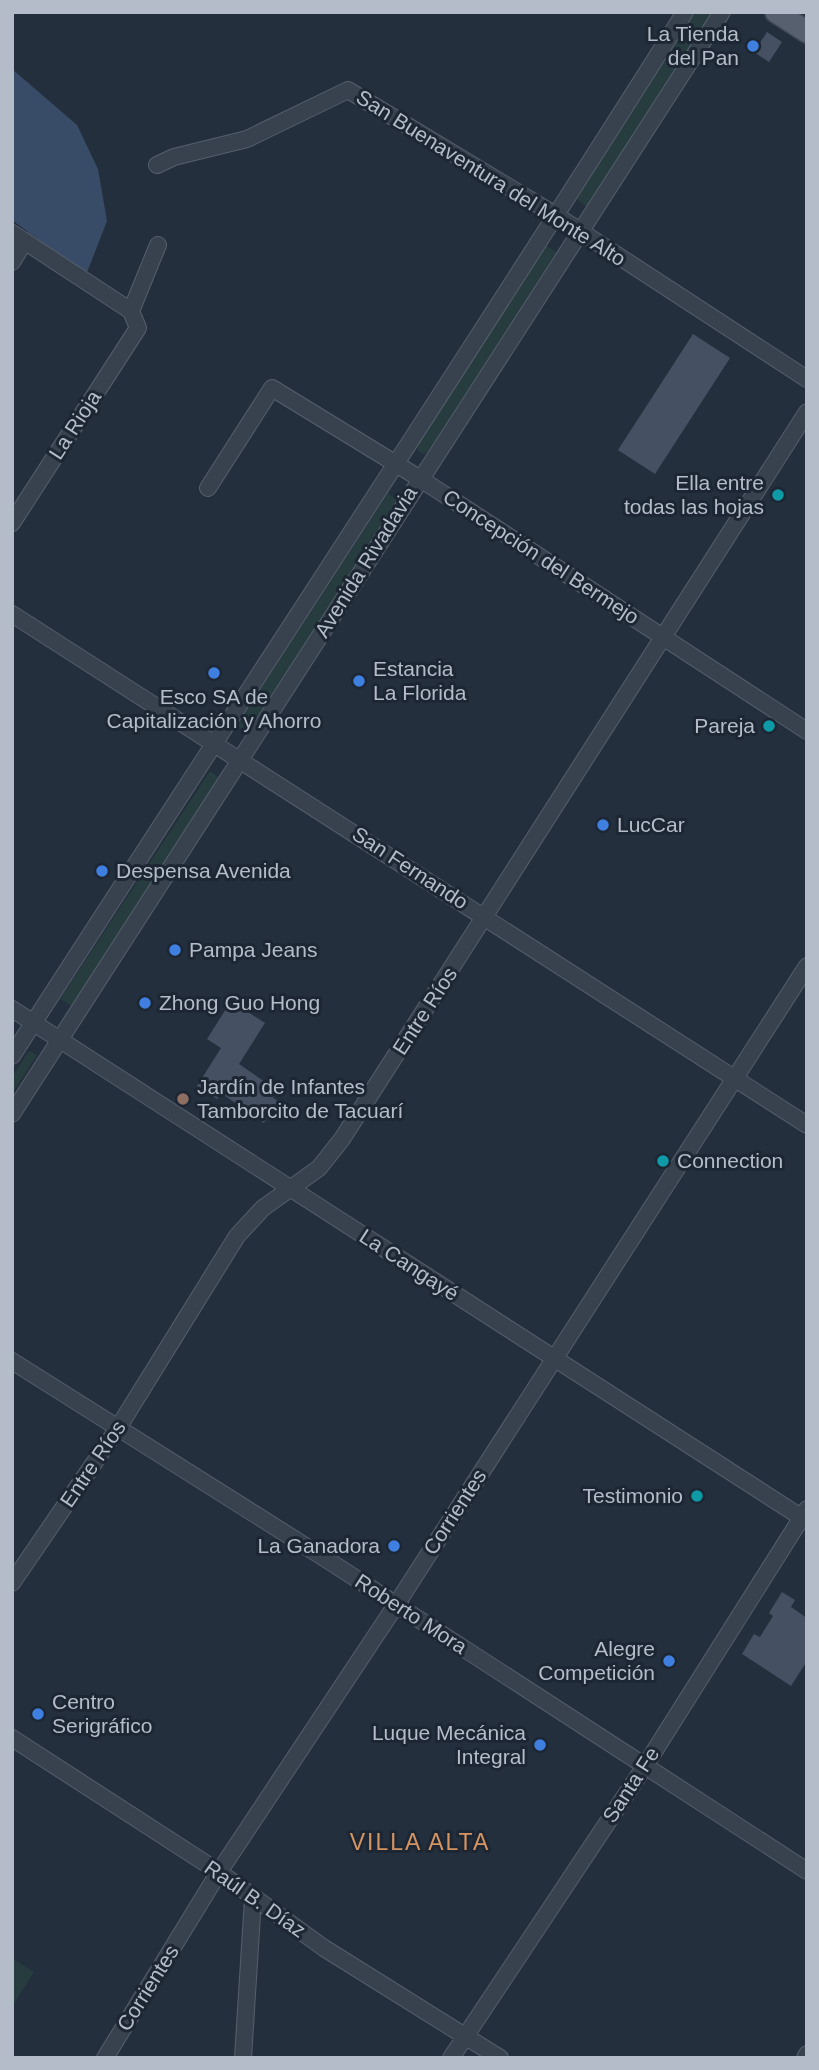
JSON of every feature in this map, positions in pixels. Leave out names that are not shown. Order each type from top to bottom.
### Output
[{"type":"main road","points":[[776,12],[807,32]]},
{"type":"street","name":"Avenida Rivadavia","points":[[12,1056],[213,743],[398,464],[685,12]]},
{"type":"street","name":"Avenida Rivadavia","points":[[12,1114],[419,478],[722,12]]},
{"type":"street","name":"San Buenaventura del Monte Alto","points":[[157,165],[174,157],[247,139],[348,90],[557,216],[807,379]]},
{"type":"street","points":[[12,261],[18,237],[131,311],[158,245]]},
{"type":"street","name":"La Rioja","points":[[12,523],[138,328],[131,311]]},
{"type":"street","name":"Concepción del Bermejo","points":[[208,488],[272,388],[398,464],[807,731]]},
{"type":"street","name":"Entre Ríos","points":[[12,1583],[118,1429],[237,1236],[263,1208],[319,1168],[342,1139],[807,412]]},
{"type":"street","name":"San Fernando","points":[[12,614],[807,1125]]},
{"type":"street","name":"Corrientes","points":[[105,2058],[219,1872],[396,1605],[807,966]]},
{"type":"street","name":"La Cangayé","points":[[12,1009],[805,1516]]},
{"type":"street","name":"Roberto Mora","points":[[12,1361],[807,1871]]},
{"type":"street","name":"Santa Fe","points":[[451,2058],[645,1766],[805,1516]]},
{"type":"street","name":"Raúl B. Díaz","points":[[12,1738],[219,1872],[324,1948],[500,2058]]},
{"type":"street","points":[[243,2058],[253,1898]]},
{"type":"green space","points":[[694,12],[714,12],[587,207],[577,199]]},
{"type":"green space","points":[[545,245],[556,252],[428,452],[424,454],[418,451],[418,445]]},
{"type":"green space","points":[[388,493],[397,500],[247,733],[237,725]]},
{"type":"green space","points":[[210,771],[219,778],[72,1006],[60,999]]},
{"type":"green space","points":[[29,1051],[37,1055],[12,1094],[12,1077]]},
{"type":"green space","points":[[12,1958],[34,1972],[12,2007]]},
{"type":"water","points":[[12,69],[77,125],[98,169],[107,221],[86,275],[12,220]]},
{"type":"building","points":[[767,32],[782,42],[769,62],[754,52]]},
{"type":"building","points":[[693,334],[730,358],[655,474],[618,450]]},
{"type":"building","points":[[231,1001],[265,1023],[239,1064],[278,1091],[273,1098],[278,1101],[264,1123],[221,1093],[217,1099],[197,1086],[221,1048],[207,1039]]},
{"type":"building","points":[[782,1592],[795,1600],[791,1607],[807,1618],[807,1661],[791,1686],[742,1654],[754,1634],[760,1637],[773,1616],[769,1613]]},
{"type":"place","name":"La Tienda del Pan","points":[[753,46]]},
{"type":"place","name":"Ella entre todas las hojas","points":[[778,495]]},
{"type":"place","name":"Esco SA de Capitalización y Ahorro","points":[[214,673]]},
{"type":"place","name":"Estancia La Florida","points":[[359,681]]},
{"type":"place","name":"Pareja","points":[[769,726]]},
{"type":"place","name":"LucCar","points":[[603,825]]},
{"type":"place","name":"Despensa Avenida","points":[[102,871]]},
{"type":"place","name":"Pampa Jeans","points":[[175,950]]},
{"type":"place","name":"Zhong Guo Hong","points":[[145,1003]]},
{"type":"place","name":"Jardín de Infantes Tamborcito de Tacuarí","points":[[183,1099]]},
{"type":"place","name":"Connection","points":[[663,1161]]},
{"type":"place","name":"Testimonio","points":[[697,1496]]},
{"type":"place","name":"La Ganadora","points":[[394,1546]]},
{"type":"place","name":"Alegre Competición","points":[[669,1661]]},
{"type":"place","name":"Centro Serigráfico","points":[[38,1714]]},
{"type":"place","name":"Luque Mecánica Integral","points":[[540,1745]]},
{"type":"district","name":"VILLA ALTA","points":[[420,1842]]}]
